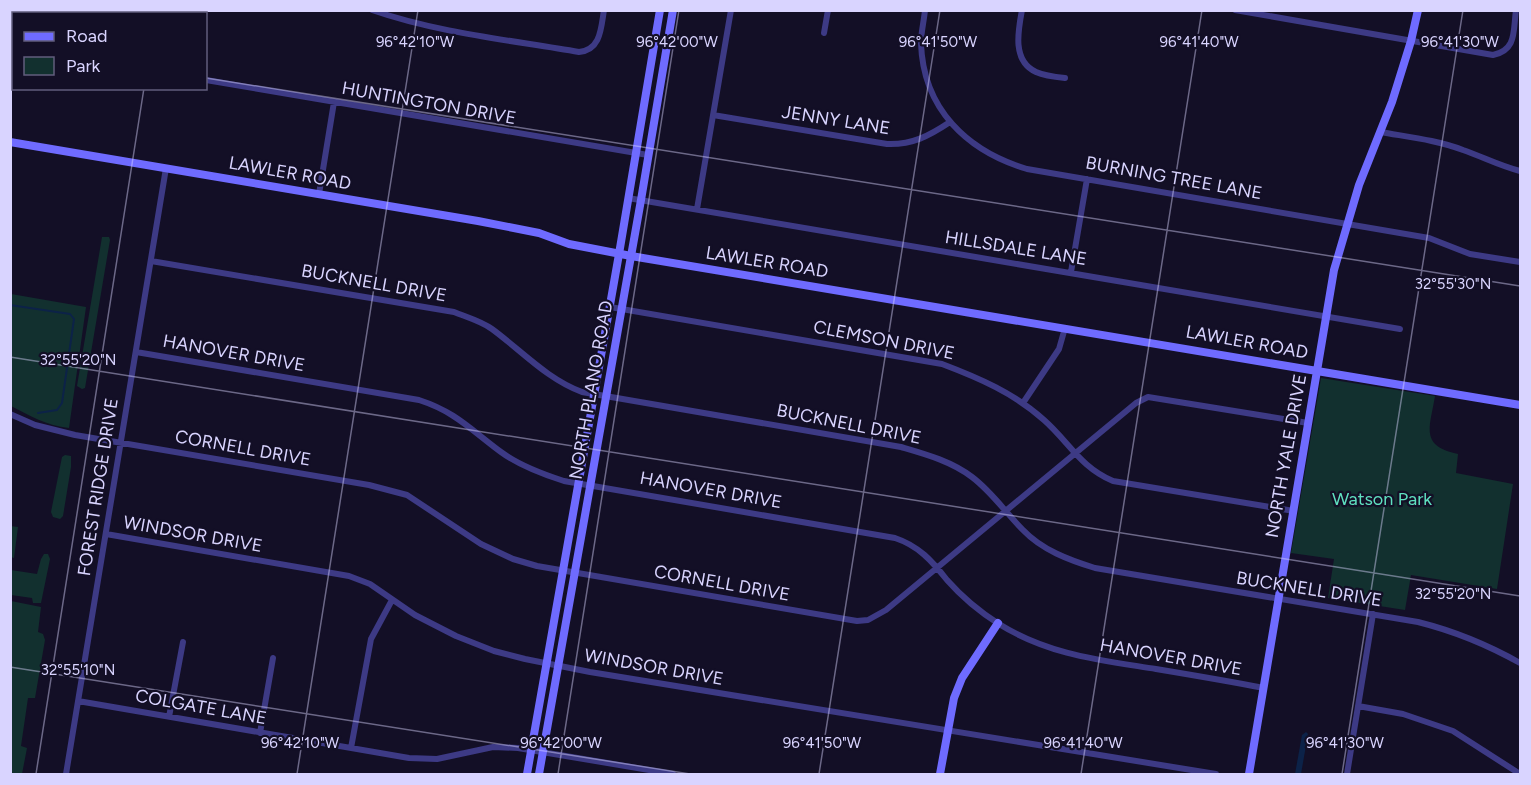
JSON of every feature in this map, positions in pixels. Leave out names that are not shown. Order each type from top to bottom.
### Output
[{"type":"street","points":[[372,10],[445,29],[587,52],[597,43],[604,10]]},
{"type":"street","name":"NORTH PLANO ROAD","points":[[527,774],[620,254],[660,10]]},
{"type":"street","name":"NORTH PLANO ROAD","points":[[539,774],[642,200],[673,10]]},
{"type":"street","points":[[697,209],[731,10]]},
{"type":"street","points":[[824,33],[828,10]]},
{"type":"street","name":"BURNING TREE LANE","points":[[925,10],[921,40],[930,91],[959,133],[999,160],[1027,169],[1429,238],[1470,254],[1521,262]]},
{"type":"street","points":[[1022,10],[1018,45],[1027,65],[1034,71],[1065,78]]},
{"type":"street","points":[[1235,10],[1493,55],[1502,53],[1510,46],[1516,10]]},
{"type":"street","name":"NORTH YALE DRIVE","points":[[1249,774],[1335,270],[1359,185],[1412,41],[1418,10]]},
{"type":"street","name":"HUNTINGTON DRIVE","points":[[207,80],[648,155]]},
{"type":"street","points":[[319,194],[334,102]]},
{"type":"street","name":"JENNY LANE","points":[[713,116],[901,145],[929,136],[950,122]]},
{"type":"street","points":[[1380,132],[1447,144],[1500,166],[1521,171]]},
{"type":"street","name":"LAWLER ROAD","points":[[10,142],[539,233],[569,244],[631,256],[1521,405]]},
{"type":"street","name":"FOREST RIDGE DRIVE","points":[[66,774],[166,168]]},
{"type":"street","points":[[1071,273],[1087,179]]},
{"type":"street","name":"HILLSDALE LANE","points":[[628,198],[1400,329]]},
{"type":"street","name":"BUCKNELL DRIVE","points":[[151,261],[454,312],[489,327],[565,386],[606,397],[901,447],[932,456],[971,475],[988,490],[1024,532],[1066,560],[1095,568],[1373,614],[1442,628],[1495,648],[1521,663]]},
{"type":"street","name":"CLEMSON DRIVE","points":[[610,307],[942,363],[986,381],[1023,403],[1044,419],[1088,467],[1113,480],[1294,511]]},
{"type":"street","points":[[1023,403],[1059,350],[1065,328]]},
{"type":"street","name":"HANOVER DRIVE","points":[[136,352],[419,400],[452,414],[502,453],[546,476],[895,538],[910,543],[938,567],[969,602],[1021,636],[1061,652],[1264,688]]},
{"type":"street","name":"CORNELL DRIVE","points":[[10,414],[35,425],[75,435],[369,485],[407,495],[481,544],[513,559],[563,572],[857,621],[868,620],[878,615],[1136,403],[1148,397],[1308,423]]},
{"type":"street","name":"WINDSOR DRIVE","points":[[106,534],[361,579],[416,615],[456,636],[494,651],[548,663],[1216,774]]},
{"type":"street","points":[[351,748],[371,639],[392,600]]},
{"type":"street","points":[[1347,774],[1373,614]]},
{"type":"street","points":[[940,774],[954,698],[962,678],[998,623]]},
{"type":"street","points":[[169,717],[183,642]]},
{"type":"street","points":[[260,733],[273,658]]},
{"type":"street","name":"COLGATE LANE","points":[[78,701],[424,760],[453,757],[493,747],[531,750],[673,774]]},
{"type":"street","points":[[1358,706],[1403,714],[1453,731],[1521,774]]},
{"type":"green space","points":[[102,237],[109,237],[110,240],[85,388],[82,389],[77,386]]},
{"type":"green space","points":[[11,294],[86,307],[69,428],[46,423],[11,406]]},
{"type":"green space","name":"Watson Park","points":[[1321,378],[1435,396],[1430,434],[1437,446],[1458,454],[1456,473],[1513,484],[1497,589],[1411,575],[1405,610],[1328,598],[1334,559],[1291,553]]},
{"type":"green space","points":[[71,456],[71,467],[63,516],[60,519],[53,517],[51,512],[62,457]]},
{"type":"green space","points":[[10,526],[18,527],[14,558],[11,557]]},
{"type":"green space","points":[[44,554],[48,554],[50,559],[41,603],[33,603],[32,598],[11,595],[11,570],[37,574]]},
{"type":"green space","points":[[11,601],[41,607],[38,632],[43,634],[45,640],[35,698],[28,698],[21,746],[27,748],[22,774],[11,774]]},
{"type":"water","points":[[1306,732],[1308,734],[1301,774],[1295,774],[1302,735]]},
{"type":"waterway","points":[[10,305],[70,314],[74,319],[62,403],[57,410],[38,413]]}]
